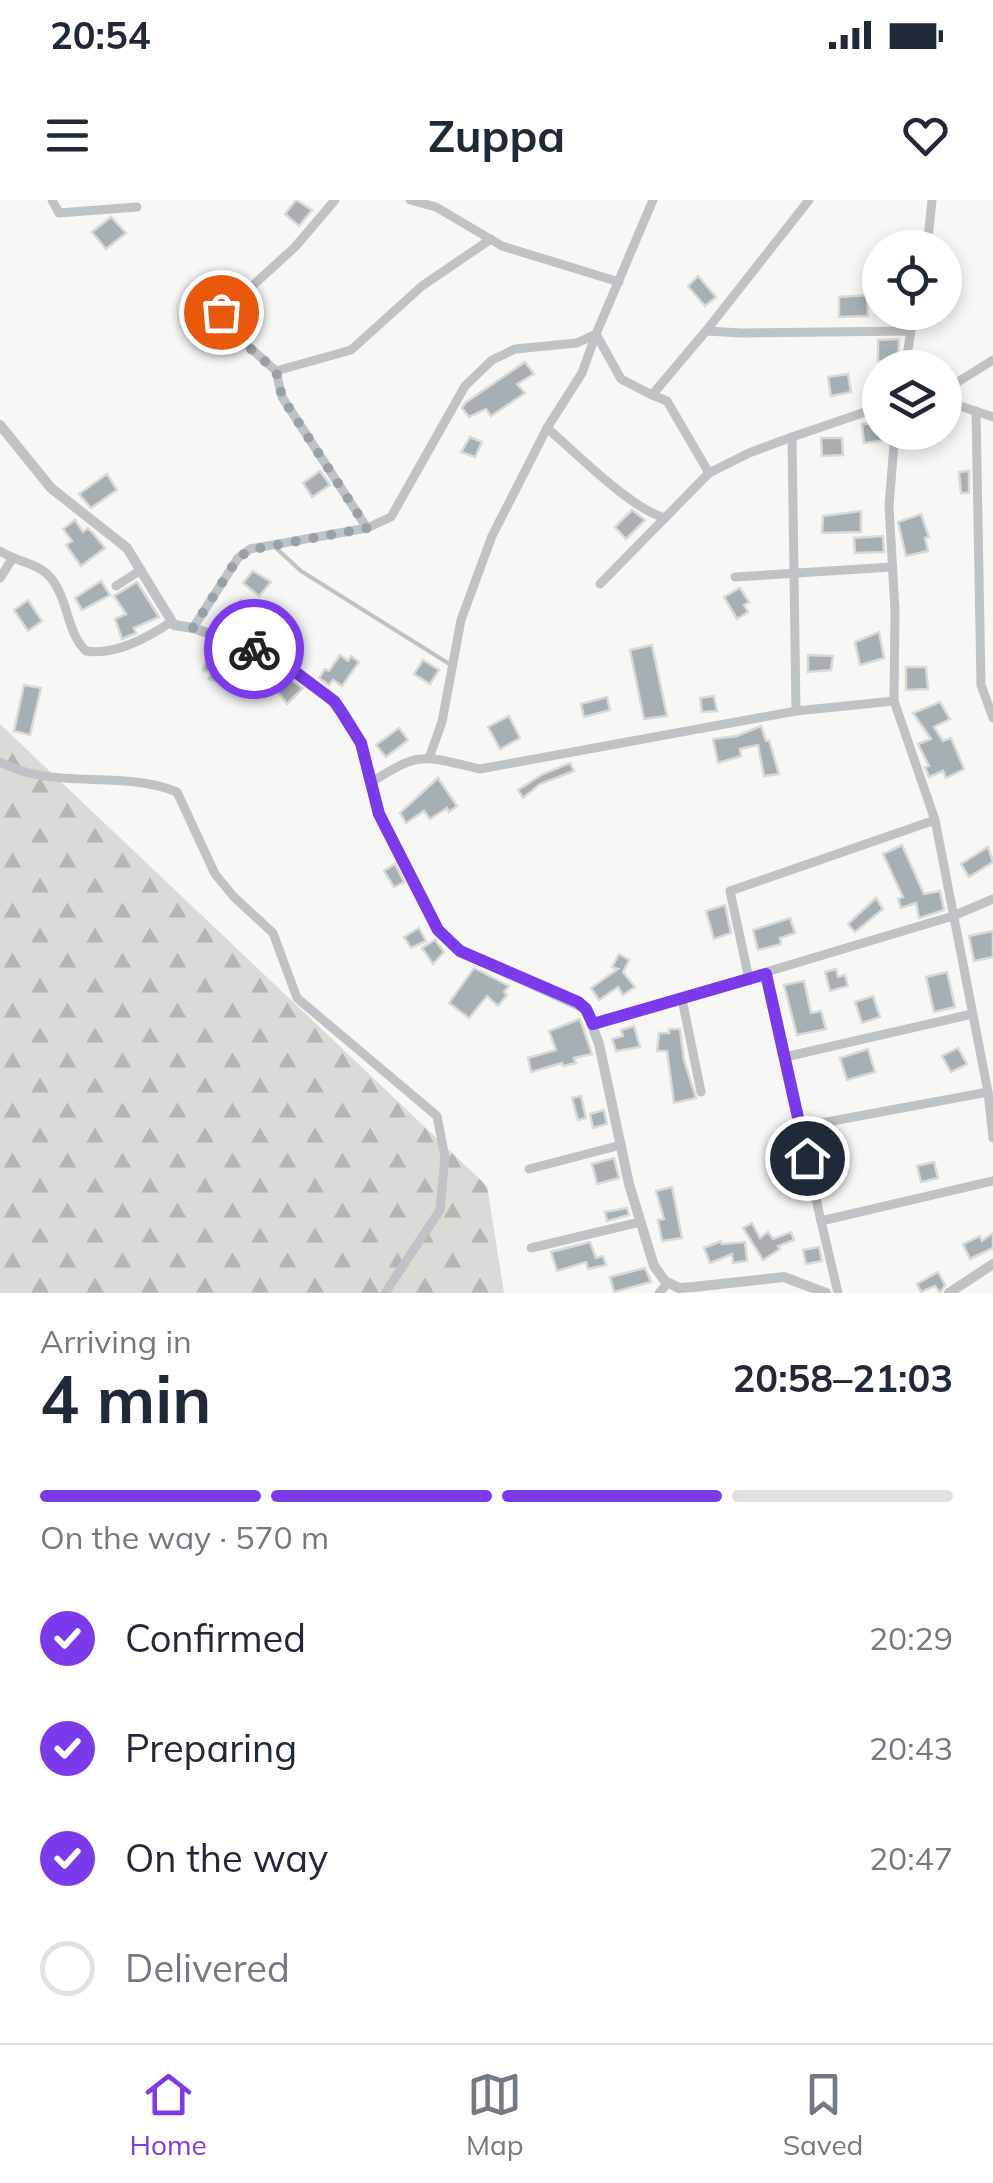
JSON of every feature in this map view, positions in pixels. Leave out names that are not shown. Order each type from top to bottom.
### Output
[{"type":"street","points":[[52,200],[59,214],[136,207]]},
{"type":"street","points":[[335,200],[295,246],[217,318],[276,371],[282,397],[367,528]]},
{"type":"street","points":[[410,200],[436,207],[502,246],[619,282]]},
{"type":"street","points":[[429,758],[442,722],[446,684],[461,620],[492,536],[547,428],[582,372],[652,200]]},
{"type":"street","points":[[652,396],[809,200]]},
{"type":"street","points":[[930,230],[932,200]]},
{"type":"street","points":[[276,371],[351,350],[422,286],[491,239]]},
{"type":"street","points":[[706,330],[742,334],[910,332],[908,350]]},
{"type":"street","points":[[596,334],[621,379],[667,401],[710,473]]},
{"type":"street","points":[[193,628],[238,558],[250,550],[367,528],[391,517],[464,386],[492,360],[516,349],[577,343],[596,334]]},
{"type":"street","points":[[962,380],[993,360]]},
{"type":"street","points":[[962,407],[993,416]]},
{"type":"street","points":[[600,584],[710,473],[749,453],[862,412]]},
{"type":"street","points":[[976,412],[981,685],[993,718]]},
{"type":"street","points":[[0,425],[52,488],[116,538],[142,570],[170,622],[258,650],[334,701],[361,743],[386,828],[438,930],[460,951],[578,1002],[586,1009],[593,1024],[640,1222],[654,1266],[668,1283],[678,1288],[784,1278],[826,1293]]},
{"type":"street","points":[[547,428],[620,490],[655,516],[665,518]]},
{"type":"street","points":[[792,437],[796,711]]},
{"type":"street","points":[[894,450],[889,506],[894,701],[935,820],[988,1092],[993,1138]]},
{"type":"street","points":[[0,551],[33,565],[51,578],[67,606],[77,641],[86,651],[116,648],[150,636],[170,622]]},
{"type":"street","points":[[0,578],[12,559]]},
{"type":"street","points":[[735,577],[892,566]]},
{"type":"street","points":[[116,586],[142,570]]},
{"type":"street","points":[[981,685],[993,681]]},
{"type":"street","points":[[370,783],[413,758],[480,768],[796,711],[894,701]]},
{"type":"street","points":[[0,762],[21,773],[140,783],[177,792],[216,874],[234,898],[273,933],[296,998],[437,1116],[445,1157],[440,1210],[385,1293]]},
{"type":"street","points":[[749,979],[730,891],[935,820]]},
{"type":"street","points":[[593,1024],[952,916],[993,898]]},
{"type":"street","points":[[766,974],[838,1293]]},
{"type":"street","points":[[682,999],[701,1092]]},
{"type":"street","points":[[785,1057],[972,1014]]},
{"type":"street","points":[[800,1127],[988,1092]]},
{"type":"street","points":[[529,1169],[622,1144]]},
{"type":"street","points":[[821,1221],[993,1181]]},
{"type":"street","points":[[531,1248],[640,1222]]},
{"type":"street","points":[[949,1293],[993,1264]]},
{"type":"street","points":[[658,1293],[668,1283]]},
{"type":"lane","points":[[273,545],[301,571],[453,666]]},
{"type":"green space","points":[[0,724],[487,1186],[504,1293],[0,1293]]},
{"type":"building","points":[[296,200],[312,210],[299,226],[285,214]]},
{"type":"building","points":[[111,217],[126,233],[106,249],[92,232]]},
{"type":"building","points":[[698,276],[716,297],[705,306],[688,286]]},
{"type":"building","points":[[862,295],[862,316],[839,317],[839,297]]},
{"type":"building","points":[[899,339],[898,350],[878,350],[878,340]]},
{"type":"building","points":[[525,362],[534,374],[517,384],[525,393],[491,416],[486,409],[469,417],[462,408],[465,403]]},
{"type":"building","points":[[848,374],[851,392],[831,396],[828,377]]},
{"type":"building","points":[[470,437],[482,442],[475,457],[461,452]]},
{"type":"building","points":[[821,438],[842,438],[843,455],[822,456]]},
{"type":"building","points":[[320,471],[330,485],[312,497],[303,483]]},
{"type":"building","points":[[969,471],[969,493],[961,493],[959,472]]},
{"type":"building","points":[[107,474],[117,490],[91,508],[79,494]]},
{"type":"building","points":[[632,510],[645,520],[626,539],[615,527]]},
{"type":"building","points":[[861,511],[861,532],[822,533],[823,516]]},
{"type":"building","points":[[921,514],[929,537],[925,538],[928,551],[906,556],[898,522]]},
{"type":"building","points":[[75,520],[83,532],[88,528],[105,548],[81,566],[66,545],[72,541],[63,529]]},
{"type":"building","points":[[883,536],[884,552],[855,553],[854,538]]},
{"type":"building","points":[[253,571],[271,582],[259,596],[243,583]]},
{"type":"building","points":[[101,581],[110,595],[82,610],[75,598]]},
{"type":"building","points":[[137,582],[159,617],[134,628],[136,633],[122,639],[115,619],[126,614],[114,596]]},
{"type":"building","points":[[740,588],[749,602],[744,605],[748,612],[737,619],[724,597]]},
{"type":"building","points":[[28,600],[42,621],[28,631],[14,610]]},
{"type":"building","points":[[241,600],[263,610],[252,634],[230,624]]},
{"type":"building","points":[[879,632],[884,658],[860,665],[855,642]]},
{"type":"building","points":[[652,645],[667,716],[644,719],[630,650]]},
{"type":"building","points":[[242,654],[274,675],[267,688],[233,669]]},
{"type":"building","points":[[340,655],[359,662],[342,686],[333,680],[329,685],[319,678]]},
{"type":"building","points":[[808,655],[833,656],[831,670],[808,672]]},
{"type":"building","points":[[207,657],[225,662],[218,682],[209,679],[211,673],[203,670]]},
{"type":"building","points":[[423,660],[439,670],[430,684],[414,674]]},
{"type":"building","points":[[906,667],[926,667],[928,689],[906,690]]},
{"type":"building","points":[[290,679],[303,688],[287,704],[278,692]]},
{"type":"building","points":[[24,685],[41,688],[30,735],[14,731]]},
{"type":"building","points":[[714,696],[717,711],[702,712],[700,698]]},
{"type":"building","points":[[607,697],[610,710],[584,717],[581,704]]},
{"type":"building","points":[[940,702],[950,719],[934,727],[943,741],[951,738],[964,769],[946,778],[943,771],[929,777],[925,767],[929,766],[918,744],[931,739],[913,713]]},
{"type":"building","points":[[509,716],[520,738],[500,749],[488,727]]},
{"type":"building","points":[[761,726],[779,774],[764,776],[758,745],[740,749],[741,756],[718,763],[713,739],[737,736]]},
{"type":"building","points":[[399,728],[408,740],[386,757],[376,745]]},
{"type":"building","points":[[570,763],[574,771],[540,784],[523,798],[518,790]]},
{"type":"building","points":[[438,778],[457,806],[430,819],[424,811],[406,823],[400,813]]},
{"type":"building","points":[[902,845],[924,894],[940,891],[944,910],[919,918],[916,903],[901,908],[898,899],[903,897],[883,854]]},
{"type":"building","points":[[988,847],[993,862],[969,877],[961,864]]},
{"type":"building","points":[[395,864],[404,882],[394,887],[384,871]]},
{"type":"building","points":[[876,898],[883,909],[855,932],[848,924]]},
{"type":"building","points":[[725,905],[731,933],[714,939],[706,911]]},
{"type":"building","points":[[790,918],[795,933],[780,938],[781,944],[758,950],[753,930]]},
{"type":"building","points":[[419,928],[426,941],[411,948],[404,937]]},
{"type":"building","points":[[993,931],[993,957],[974,961],[969,936]]},
{"type":"building","points":[[435,940],[444,952],[433,964],[422,948]]},
{"type":"building","points":[[619,954],[629,960],[623,972],[635,987],[623,995],[618,987],[599,1000],[591,988],[618,969],[612,967]]},
{"type":"building","points":[[474,968],[509,986],[498,1006],[487,996],[469,1018],[449,1003]]},
{"type":"building","points":[[836,969],[838,977],[845,975],[848,986],[830,991],[825,972]]},
{"type":"building","points":[[947,972],[955,1007],[934,1012],[926,977]]},
{"type":"building","points":[[804,981],[811,1013],[821,1011],[826,1029],[797,1035],[784,985]]},
{"type":"building","points":[[873,996],[880,1017],[862,1023],[855,1002]]},
{"type":"building","points":[[580,1019],[592,1054],[574,1058],[576,1063],[531,1072],[528,1058],[556,1050],[549,1031]]},
{"type":"building","points":[[634,1026],[640,1047],[616,1051],[612,1039],[623,1036],[621,1030]]},
{"type":"building","points":[[669,1029],[680,1029],[684,1060],[696,1098],[674,1103],[667,1051],[657,1051],[659,1033],[669,1033]]},
{"type":"building","points":[[958,1048],[967,1064],[951,1072],[942,1056]]},
{"type":"building","points":[[868,1049],[875,1072],[847,1080],[840,1058]]},
{"type":"building","points":[[581,1096],[586,1118],[578,1120],[572,1098]]},
{"type":"building","points":[[604,1110],[607,1124],[593,1128],[590,1114]]},
{"type":"building","points":[[614,1158],[619,1178],[597,1184],[592,1164]]},
{"type":"building","points":[[934,1162],[938,1178],[921,1182],[917,1166]]},
{"type":"building","points":[[672,1187],[682,1238],[662,1241],[658,1220],[664,1219],[656,1191]]},
{"type":"building","points":[[627,1208],[629,1215],[607,1221],[605,1212]]},
{"type":"building","points":[[752,1223],[760,1238],[768,1232],[773,1239],[791,1232],[794,1240],[778,1246],[780,1249],[763,1260],[743,1228]]},
{"type":"building","points":[[993,1233],[993,1248],[970,1259],[963,1244],[980,1236],[982,1241]]},
{"type":"building","points":[[721,1241],[745,1242],[747,1261],[733,1263],[732,1254],[710,1263],[704,1248]]},
{"type":"building","points":[[590,1242],[596,1258],[603,1256],[606,1265],[588,1269],[586,1262],[557,1271],[551,1252]]},
{"type":"building","points":[[819,1247],[822,1261],[806,1264],[803,1250]]},
{"type":"building","points":[[645,1268],[651,1282],[614,1292],[610,1277]]},
{"type":"building","points":[[938,1272],[945,1285],[940,1293],[935,1286],[921,1292],[917,1284]]},
{"type":"way so far","points":[[221,312],[217,318],[220,322],[276,371],[282,397],[367,528],[250,550],[238,558],[193,628],[254,649]]},
{"type":"route","points":[[254,649],[298,674],[334,701],[341,711],[361,743],[373,799],[386,828],[438,930],[460,951],[578,1002],[593,1024],[766,974],[807,1158]]}]
